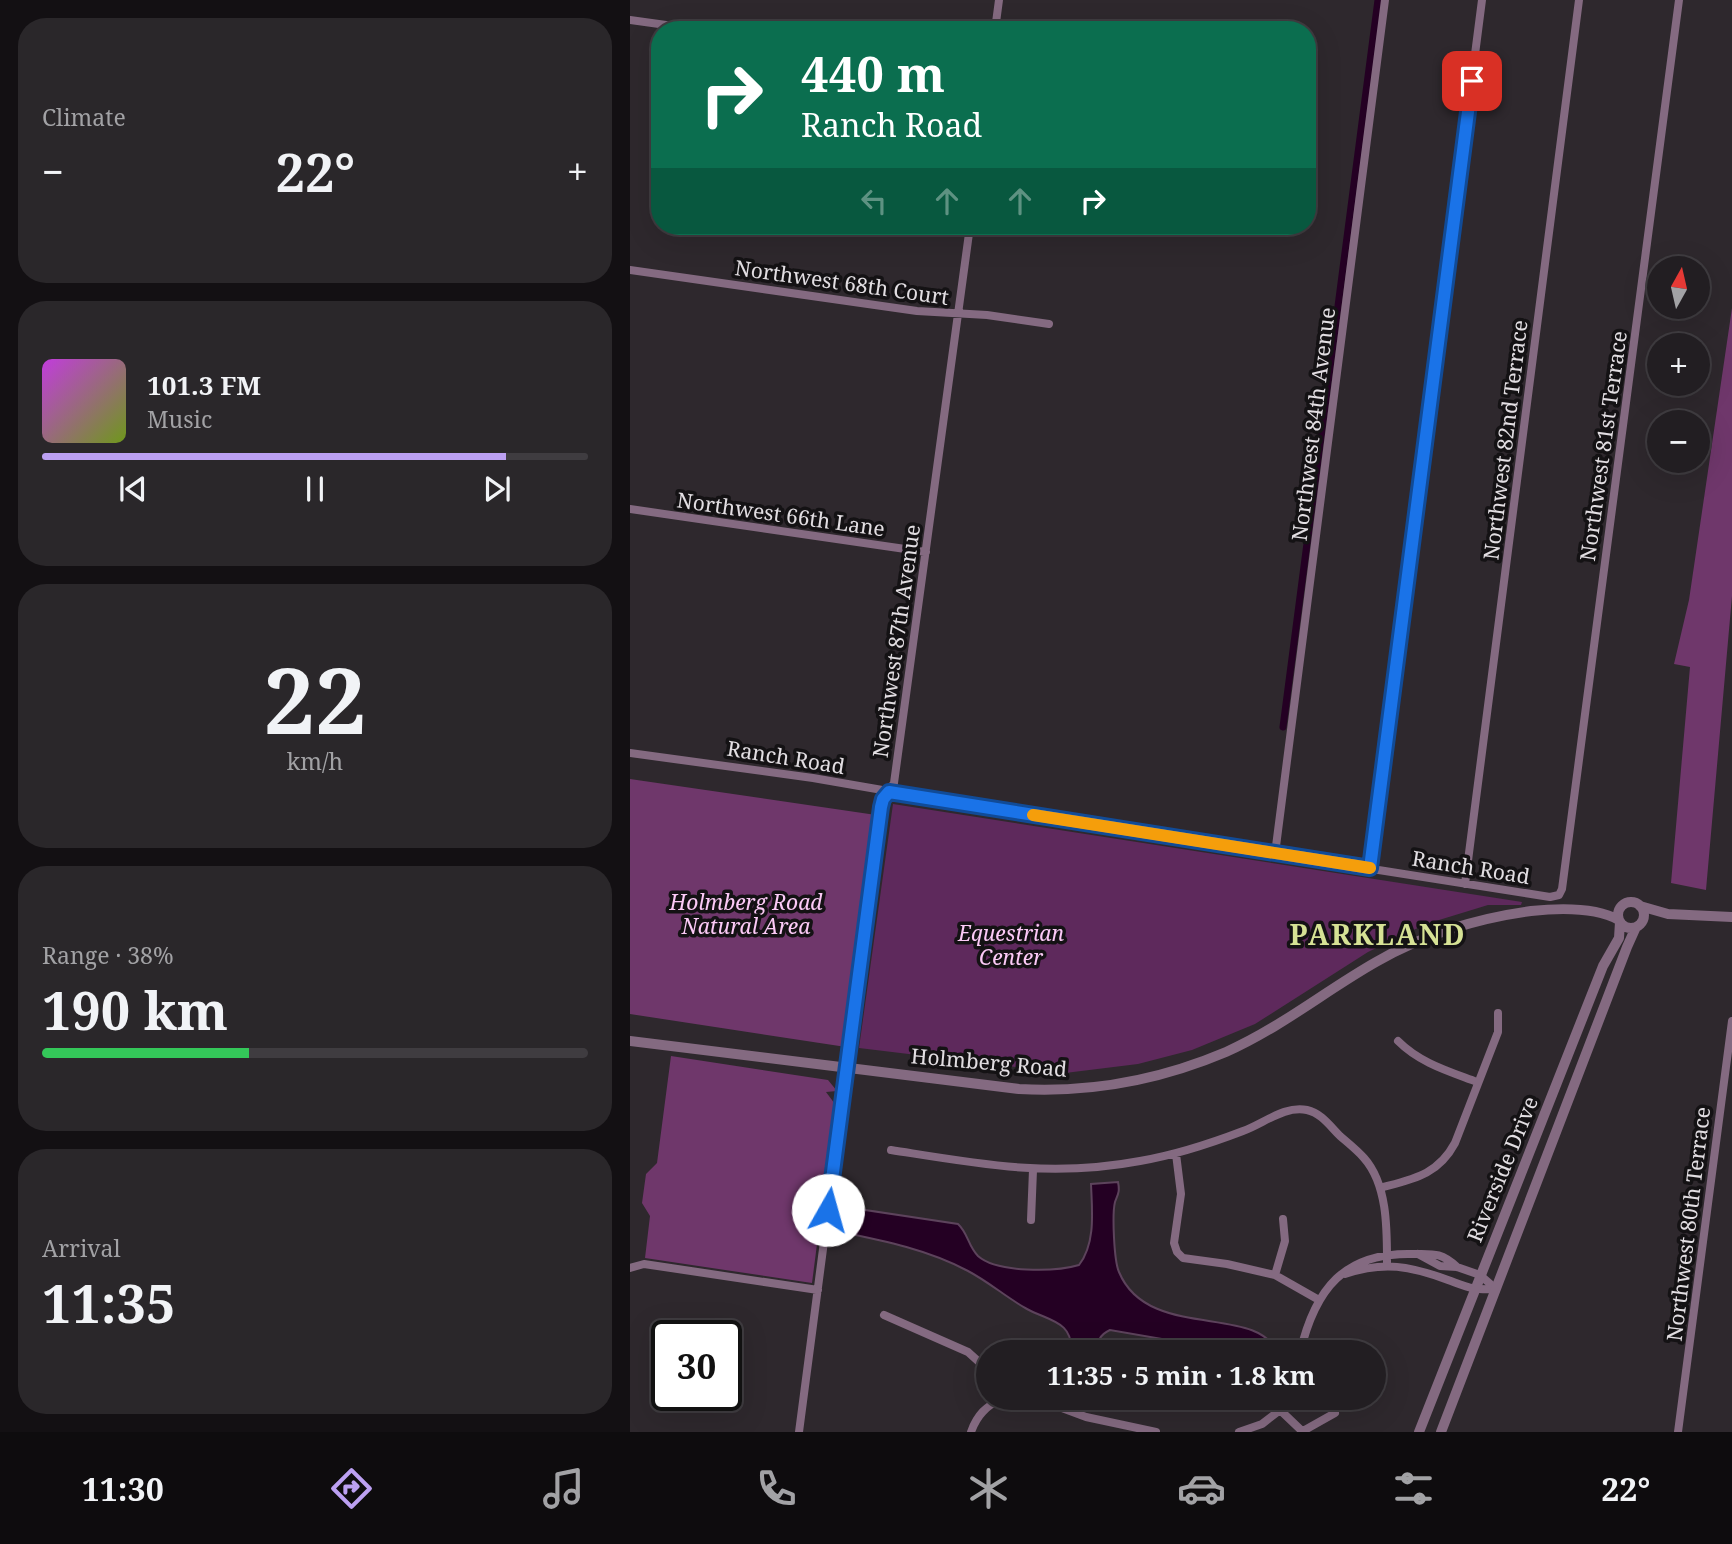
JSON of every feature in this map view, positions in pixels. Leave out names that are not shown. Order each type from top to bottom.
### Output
[{"type":"street","points":[[996,21],[999,0]]},
{"type":"street","name":"Northwest 84th Avenue","points":[[1275,854],[1385,0]]},
{"type":"street","points":[[1370,868],[1482,0]]},
{"type":"street","name":"Northwest 82nd Terrace","points":[[1465,884],[1579,0]]},
{"type":"street","name":"Northwest 81st Terrace","points":[[1559,895],[1562,889],[1679,0]]},
{"type":"street","points":[[630,20],[651,23]]},
{"type":"street","name":"Northwest 87th Avenue","points":[[799,1432],[881,807],[894,783],[969,235]]},
{"type":"street","name":"Northwest 68th Court","points":[[630,270],[916,311],[987,315],[1049,324]]},
{"type":"street","name":"Northwest 66th Lane","points":[[630,509],[926,552]]},
{"type":"street","name":"Ranch Road","points":[[630,752],[813,778],[1465,884],[1550,897],[1559,895]]},
{"type":"street","points":[[1668,914],[1626,927],[1620,921],[1619,914],[1623,905],[1632,903],[1650,911],[1668,914],[1732,917]]},
{"type":"street","name":"Holmberg Road","points":[[630,1041],[1019,1089],[1055,1091],[1132,1081],[1175,1071],[1246,1043],[1378,960],[1431,936],[1473,923],[1527,912],[1551,909],[1600,912],[1623,905]]},
{"type":"street","points":[[1639,925],[1644,915],[1640,906]]},
{"type":"street","points":[[1600,912],[1614,925],[1603,966]]},
{"type":"street","name":"Holmberg Road","points":[[1600,912],[1620,921]]},
{"type":"street","name":"Riverside Drive","points":[[1419,1432],[1603,966],[1619,938],[1620,921]]},
{"type":"street","name":"Riverside Drive","points":[[1441,1432],[1627,947],[1639,925]]},
{"type":"street","points":[[1380,1188],[1416,1179],[1446,1160],[1497,1032],[1498,1013]]},
{"type":"street","name":"Northwest 80th Terrace","points":[[1678,1432],[1732,1021]]},
{"type":"street","points":[[1398,1041],[1412,1055],[1425,1062],[1477,1083]]},
{"type":"street","points":[[891,1150],[994,1166],[1073,1170],[1176,1154],[1245,1131],[1290,1110],[1305,1110],[1317,1114],[1365,1158],[1374,1172],[1380,1188],[1387,1265]]},
{"type":"street","points":[[1176,1154],[1181,1194],[1174,1244],[1177,1252],[1183,1258],[1275,1275],[1319,1300]]},
{"type":"street","points":[[1031,1220],[1033,1170]]},
{"type":"street","points":[[1275,1275],[1285,1241],[1283,1219]]},
{"type":"street","points":[[1304,1340],[1312,1312],[1319,1300],[1336,1278],[1356,1264],[1387,1253],[1430,1252],[1449,1259],[1457,1267]]},
{"type":"street","points":[[1417,1254],[1440,1266],[1457,1267],[1480,1275],[1496,1289]]},
{"type":"street","points":[[1424,1272],[1429,1260]]},
{"type":"street","points":[[630,1268],[644,1264],[818,1290]]},
{"type":"street","points":[[1336,1278],[1360,1269],[1387,1265],[1424,1272],[1474,1290],[1496,1289]]},
{"type":"street","points":[[884,1315],[968,1352],[976,1359]]},
{"type":"street","points":[[971,1432],[984,1410]]},
{"type":"street","points":[[1067,1410],[1086,1417],[1154,1432]]},
{"type":"street","points":[[1240,1432],[1262,1424],[1280,1410],[1303,1432],[1335,1413]]},
{"type":"green space","points":[[1732,308],[1732,596],[1706,890],[1671,883],[1690,667],[1674,664],[1689,600],[1708,473],[1710,473]]},
{"type":"green space","name":"Holmberg Road Natural Area","points":[[630,779],[876,815],[846,1047],[630,1014]]},
{"type":"green space","name":"Equestrian Center","points":[[893,804],[1522,902],[1521,905],[1488,905],[1426,924],[1368,952],[1255,1024],[1192,1050],[1138,1064],[1065,1073],[859,1048]]},
{"type":"green space","points":[[671,1056],[828,1080],[837,1091],[826,1092],[835,1104],[812,1283],[645,1258],[650,1216],[642,1203],[646,1174],[657,1163]]},
{"type":"shaded area","points":[[1118,1182],[1114,1216],[1116,1258],[1119,1272],[1133,1294],[1153,1307],[1177,1315],[1249,1329],[1267,1340],[1168,1340],[1110,1330],[1100,1340],[1070,1340],[1064,1328],[1027,1309],[968,1271],[922,1252],[841,1232],[845,1207],[958,1224],[978,1256],[987,1262],[1027,1270],[1069,1267],[1079,1265],[1091,1237],[1091,1184]]},
{"type":"waterway","points":[[1283,727],[1378,0]]},
{"type":"slow traffic","points":[[1033,815],[1370,868]]},
{"type":"district","name":"PARKLAND","points":[[1378,934]]},
{"type":"route","points":[[828,1210],[881,807],[889,792],[1370,868],[1472,81]]}]
